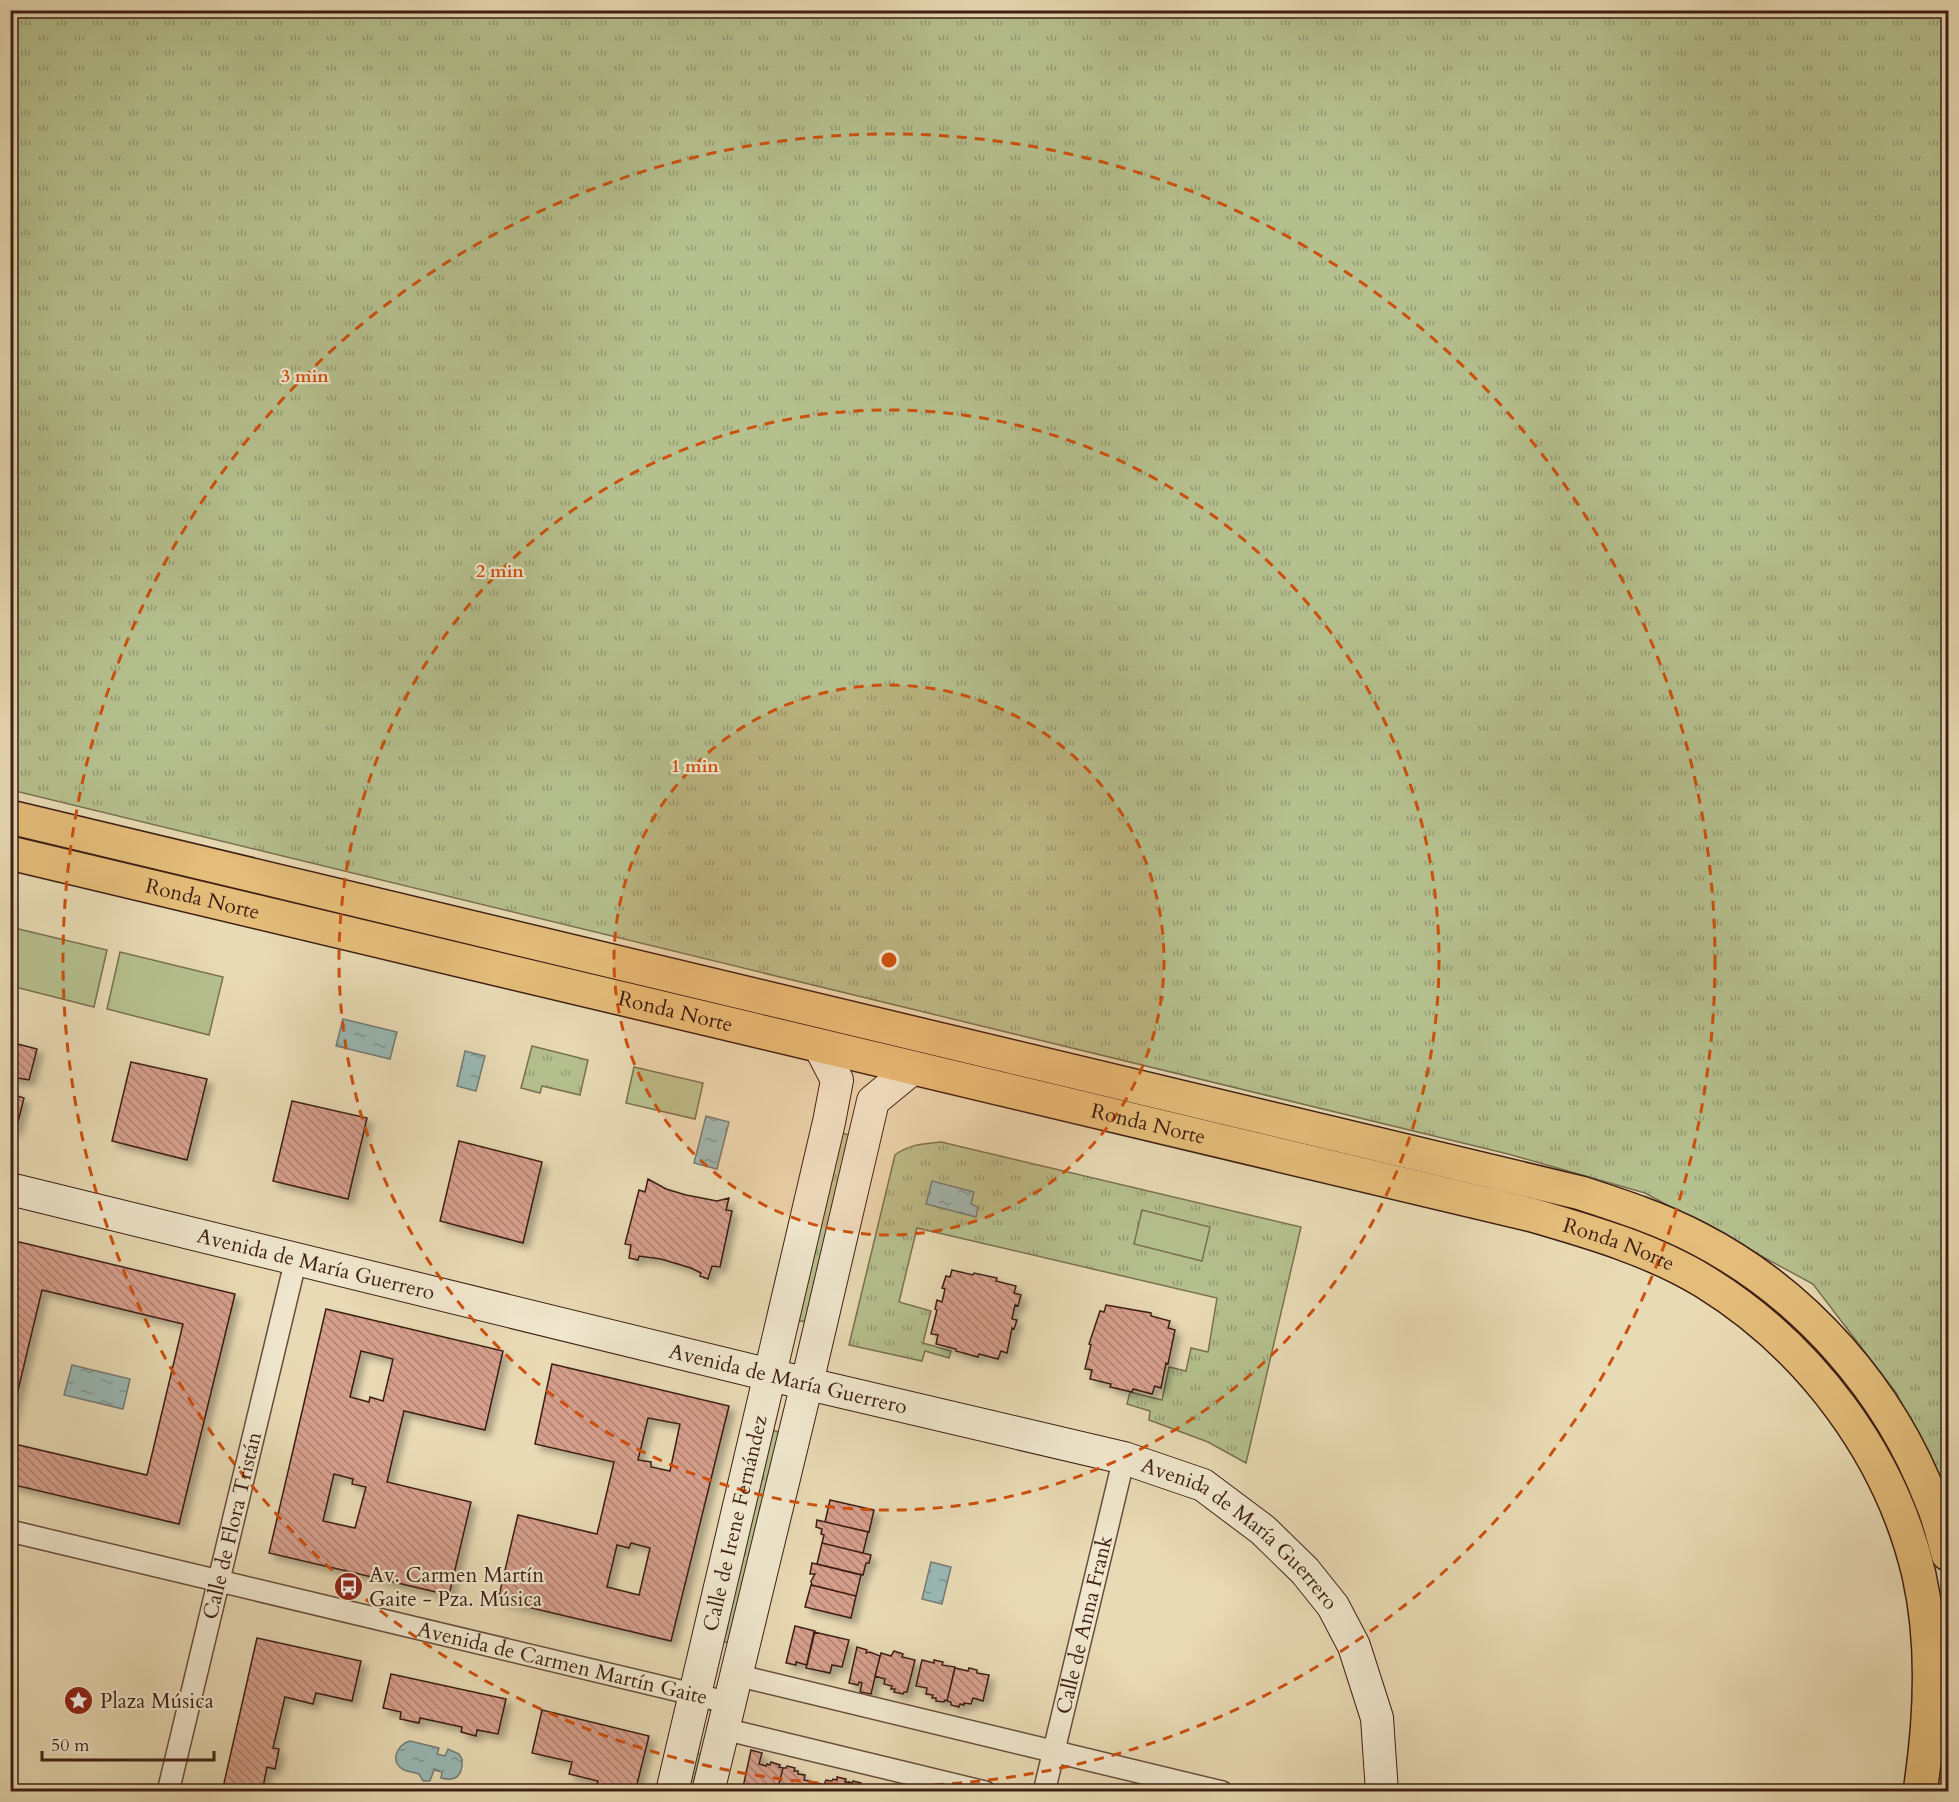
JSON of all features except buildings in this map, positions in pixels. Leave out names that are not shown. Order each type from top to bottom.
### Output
[{"type":"main road","name":"Ronda Norte","points":[[10,818],[1560,1188],[1590,1196],[1656,1220],[1700,1239],[1755,1274],[1782,1295],[1828,1338],[1863,1377],[1892,1418],[1914,1461],[1933,1502],[1948,1554]]},
{"type":"main road","name":"Ronda Norte","points":[[10,853],[1511,1210],[1578,1228],[1665,1261],[1704,1281],[1781,1339],[1838,1403],[1878,1467],[1901,1518],[1919,1577],[1928,1635],[1927,1749],[1920,1791]]},
{"type":"street","name":"Calle de Irene Fernández","points":[[672,1791],[837,1080],[820,1047]]},
{"type":"street","name":"Calle de Irene Fernández","points":[[708,1791],[873,1101],[913,1068]]},
{"type":"street","name":"Avenida de María Guerrero","points":[[10,1189],[770,1375],[1124,1458],[1203,1485],[1263,1530],[1305,1571],[1333,1606],[1354,1646],[1377,1718],[1382,1791]]},
{"type":"street","name":"Calle de Flora Tristán","points":[[168,1791],[296,1259]]},
{"type":"street","name":"Calle de Anna Frank","points":[[1044,1791],[1124,1458]]},
{"type":"street","name":"Avenida de Carmen Martín Gaite","points":[[10,1531],[695,1695],[1054,1752],[1222,1791]]},
{"type":"street","name":"Avenida de Carmen Martín Gaite","points":[[730,1702],[985,1791]]},
{"type":"green space","points":[[11,11],[1948,11],[1948,1504],[1897,1394],[1813,1284],[1645,1193],[1508,1154],[11,790]]},
{"type":"green space","points":[[10,927],[107,950],[94,1007],[11,986]]},
{"type":"green space","points":[[120,952],[223,977],[209,1035],[107,1009]]},
{"type":"green space","points":[[532,1046],[588,1060],[580,1095],[542,1086],[540,1093],[521,1088]]},
{"type":"green space","points":[[634,1067],[703,1083],[695,1119],[626,1103]]},
{"type":"green space","points":[[841,1133],[850,1135],[806,1322],[796,1320]]},
{"type":"green space","points":[[941,1142],[1301,1227],[1246,1463],[1208,1442],[1149,1420],[1150,1411],[1127,1404],[1130,1392],[1162,1400],[1169,1367],[1186,1371],[1191,1348],[1208,1352],[1217,1298],[917,1228],[899,1302],[931,1311],[923,1343],[951,1351],[949,1358],[925,1351],[922,1361],[849,1345],[895,1155],[911,1147]]},
{"type":"green space","points":[[1142,1210],[1210,1227],[1202,1261],[1134,1244]]},
{"type":"green space","points":[[771,1430],[780,1432],[730,1643],[720,1641]]},
{"type":"green space","points":[[693,1752],[703,1755],[695,1791],[684,1792]]},
{"type":"water","points":[[343,1019],[397,1032],[390,1059],[336,1046]]},
{"type":"water","points":[[465,1051],[485,1056],[476,1091],[457,1086]]},
{"type":"water","points":[[706,1116],[729,1122],[717,1169],[694,1163]]},
{"type":"water","points":[[932,1181],[974,1192],[971,1204],[978,1207],[976,1217],[926,1204]]},
{"type":"water","points":[[72,1365],[130,1379],[123,1409],[64,1395]]},
{"type":"water","points":[[931,1562],[951,1567],[942,1604],[922,1599]]},
{"type":"water","points":[[410,1741],[439,1748],[437,1754],[445,1756],[448,1749],[459,1754],[462,1759],[460,1774],[446,1779],[441,1778],[442,1772],[434,1770],[430,1781],[423,1781],[419,1774],[399,1767],[396,1758],[398,1749]]},
{"type":"place","name":"Av. Carmen Martín Gaite - Pza. Música","points":[[348,1587]]},
{"type":"place","name":"Plaza Música","points":[[79,1701]]}]
